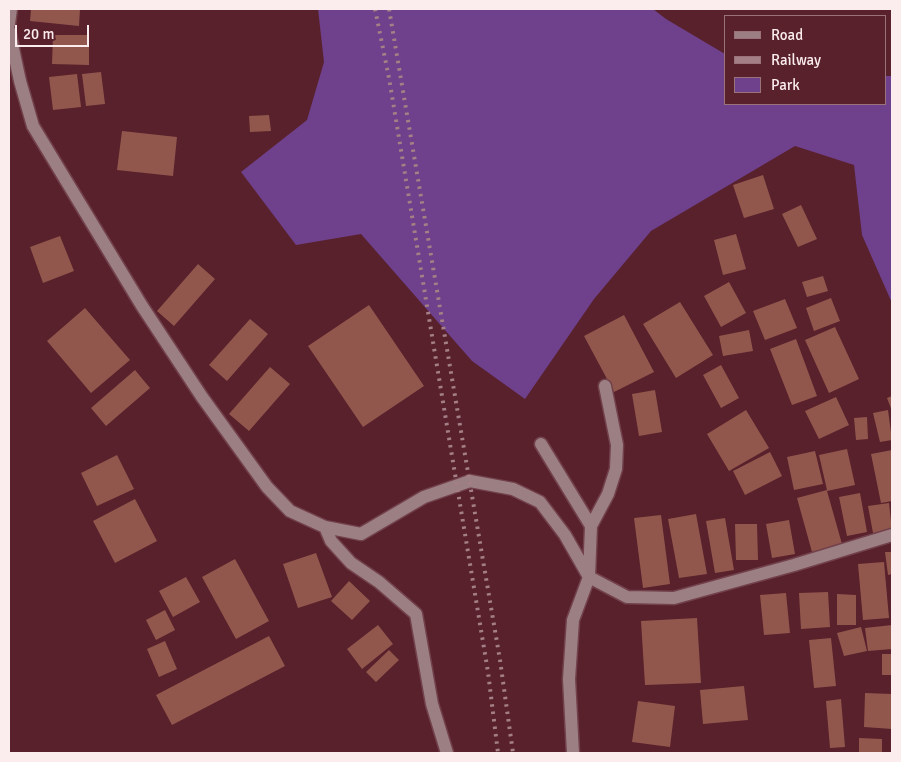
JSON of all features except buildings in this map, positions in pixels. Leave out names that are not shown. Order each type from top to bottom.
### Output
[{"type":"street","points":[[9,24],[11,9]]},
{"type":"street","points":[[9,30],[20,81],[33,126],[142,306],[202,397],[266,487],[290,510],[325,528],[361,534],[424,496],[470,481],[513,489],[540,502],[565,535],[589,577],[626,597],[674,598],[794,565],[892,534]]},
{"type":"street","points":[[573,753],[569,678],[573,620],[589,577],[591,526],[608,494],[616,469],[616,445],[605,386]]},
{"type":"street","points":[[541,444],[591,526]]},
{"type":"street","points":[[325,528],[332,541],[352,563],[379,582],[416,614],[432,704],[447,753]]},
{"type":"green space","points":[[318,9],[653,9],[666,19],[724,53],[724,105],[886,105],[886,76],[892,76],[892,303],[862,235],[854,165],[795,146],[651,231],[594,299],[525,399],[472,361],[361,234],[296,245],[241,172],[307,120],[324,62]]},
{"type":"railway","points":[[375,9],[389,78],[488,672],[498,753]]},
{"type":"railway","points":[[389,9],[500,660],[513,753]]}]
